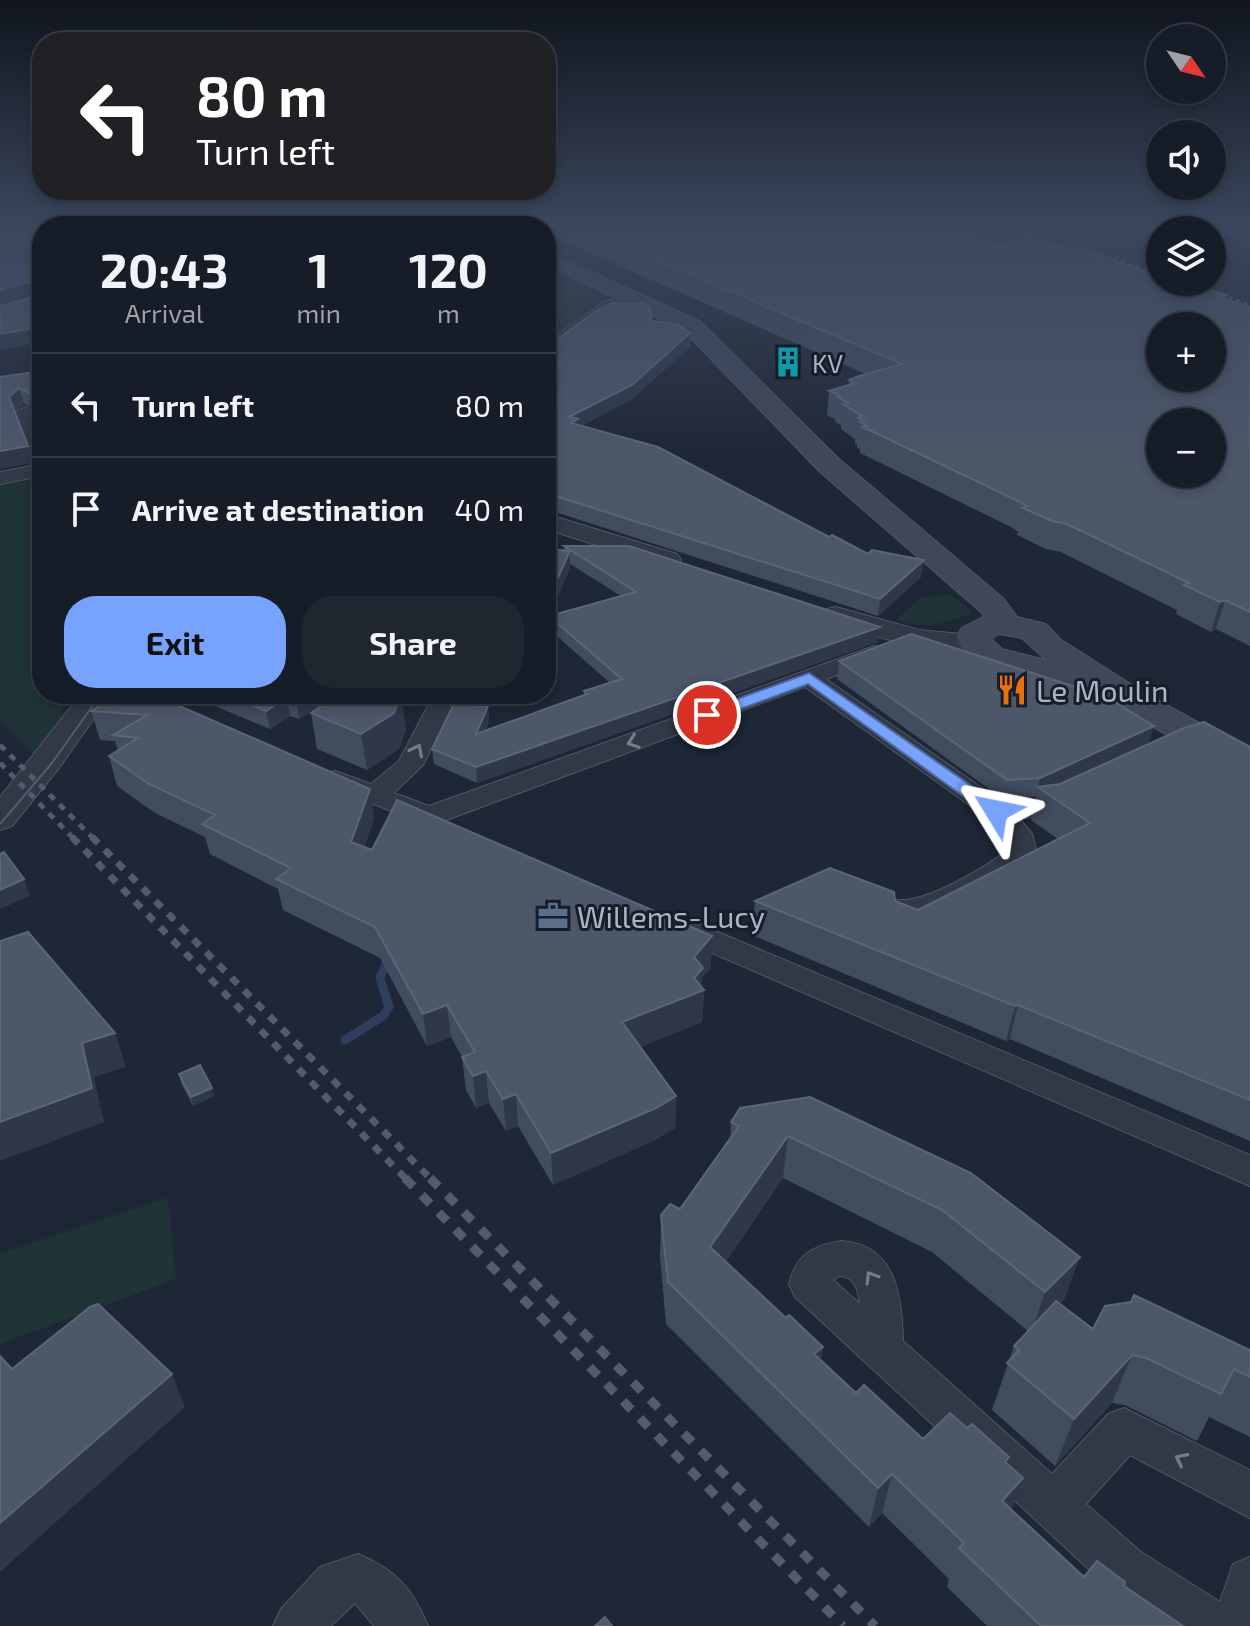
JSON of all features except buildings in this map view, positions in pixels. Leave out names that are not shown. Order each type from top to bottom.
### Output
[{"type":"main road","points":[[650,305],[682,320],[701,334],[829,465],[993,606],[1005,624]]},
{"type":"main road","points":[[1034,654],[1034,631],[1005,624],[981,629],[974,635],[974,642],[990,656],[1034,654],[1130,700],[1250,767]]},
{"type":"street","points":[[556,344],[581,325],[626,305]]},
{"type":"street","points":[[0,478],[32,472]]},
{"type":"street","points":[[556,524],[698,570]]},
{"type":"street","points":[[817,609],[917,638],[974,642]]},
{"type":"street","points":[[429,816],[917,638]]},
{"type":"street","points":[[809,678],[996,811],[1018,834],[1022,852],[1015,860],[918,909],[894,910],[855,899]]},
{"type":"street","points":[[0,819],[48,761],[89,704]]},
{"type":"street","points":[[374,795],[410,765],[441,704]]},
{"type":"street","points":[[1160,754],[1196,736]]},
{"type":"street","points":[[306,766],[469,834]]},
{"type":"street","points":[[996,811],[1041,808],[1087,787]]},
{"type":"street","points":[[646,912],[1250,1171]]},
{"type":"street","points":[[882,1352],[1124,1569],[1212,1626]]},
{"type":"street","points":[[1053,1507],[1124,1429],[1250,1495]]},
{"type":"street","points":[[298,1626],[337,1584],[358,1578],[377,1589],[403,1626]]},
{"type":"street","points":[[1238,1626],[1250,1581]]},
{"type":"green space","points":[[556,305],[594,305],[556,334]]},
{"type":"green space","points":[[32,479],[32,704],[62,704],[62,713],[72,715],[38,759],[0,721],[0,485]]},
{"type":"green space","points":[[950,594],[971,614],[934,624],[916,625],[896,620],[921,598]]},
{"type":"green space","points":[[168,1198],[176,1279],[0,1344],[0,1254]]},
{"type":"waterway","points":[[345,1040],[383,1016],[389,1007],[380,978],[388,960]]},
{"type":"tram line","points":[[0,824],[52,763],[94,704]]},
{"type":"railway","points":[[0,745],[92,837]]},
{"type":"railway","points":[[0,763],[74,839]]},
{"type":"railway","points":[[72,837],[407,1180]]},
{"type":"railway","points":[[92,837],[432,1180]]},
{"type":"railway","points":[[405,1178],[843,1626]]},
{"type":"railway","points":[[430,1178],[875,1626]]},
{"type":"place","name":"KV","points":[[788,362]]},
{"type":"place","name":"Le Moulin","points":[[1012,690]]},
{"type":"place","name":"Willems-Lucy","points":[[553,916]]},
{"type":"route","points":[[707,715],[809,678],[996,811]]}]
